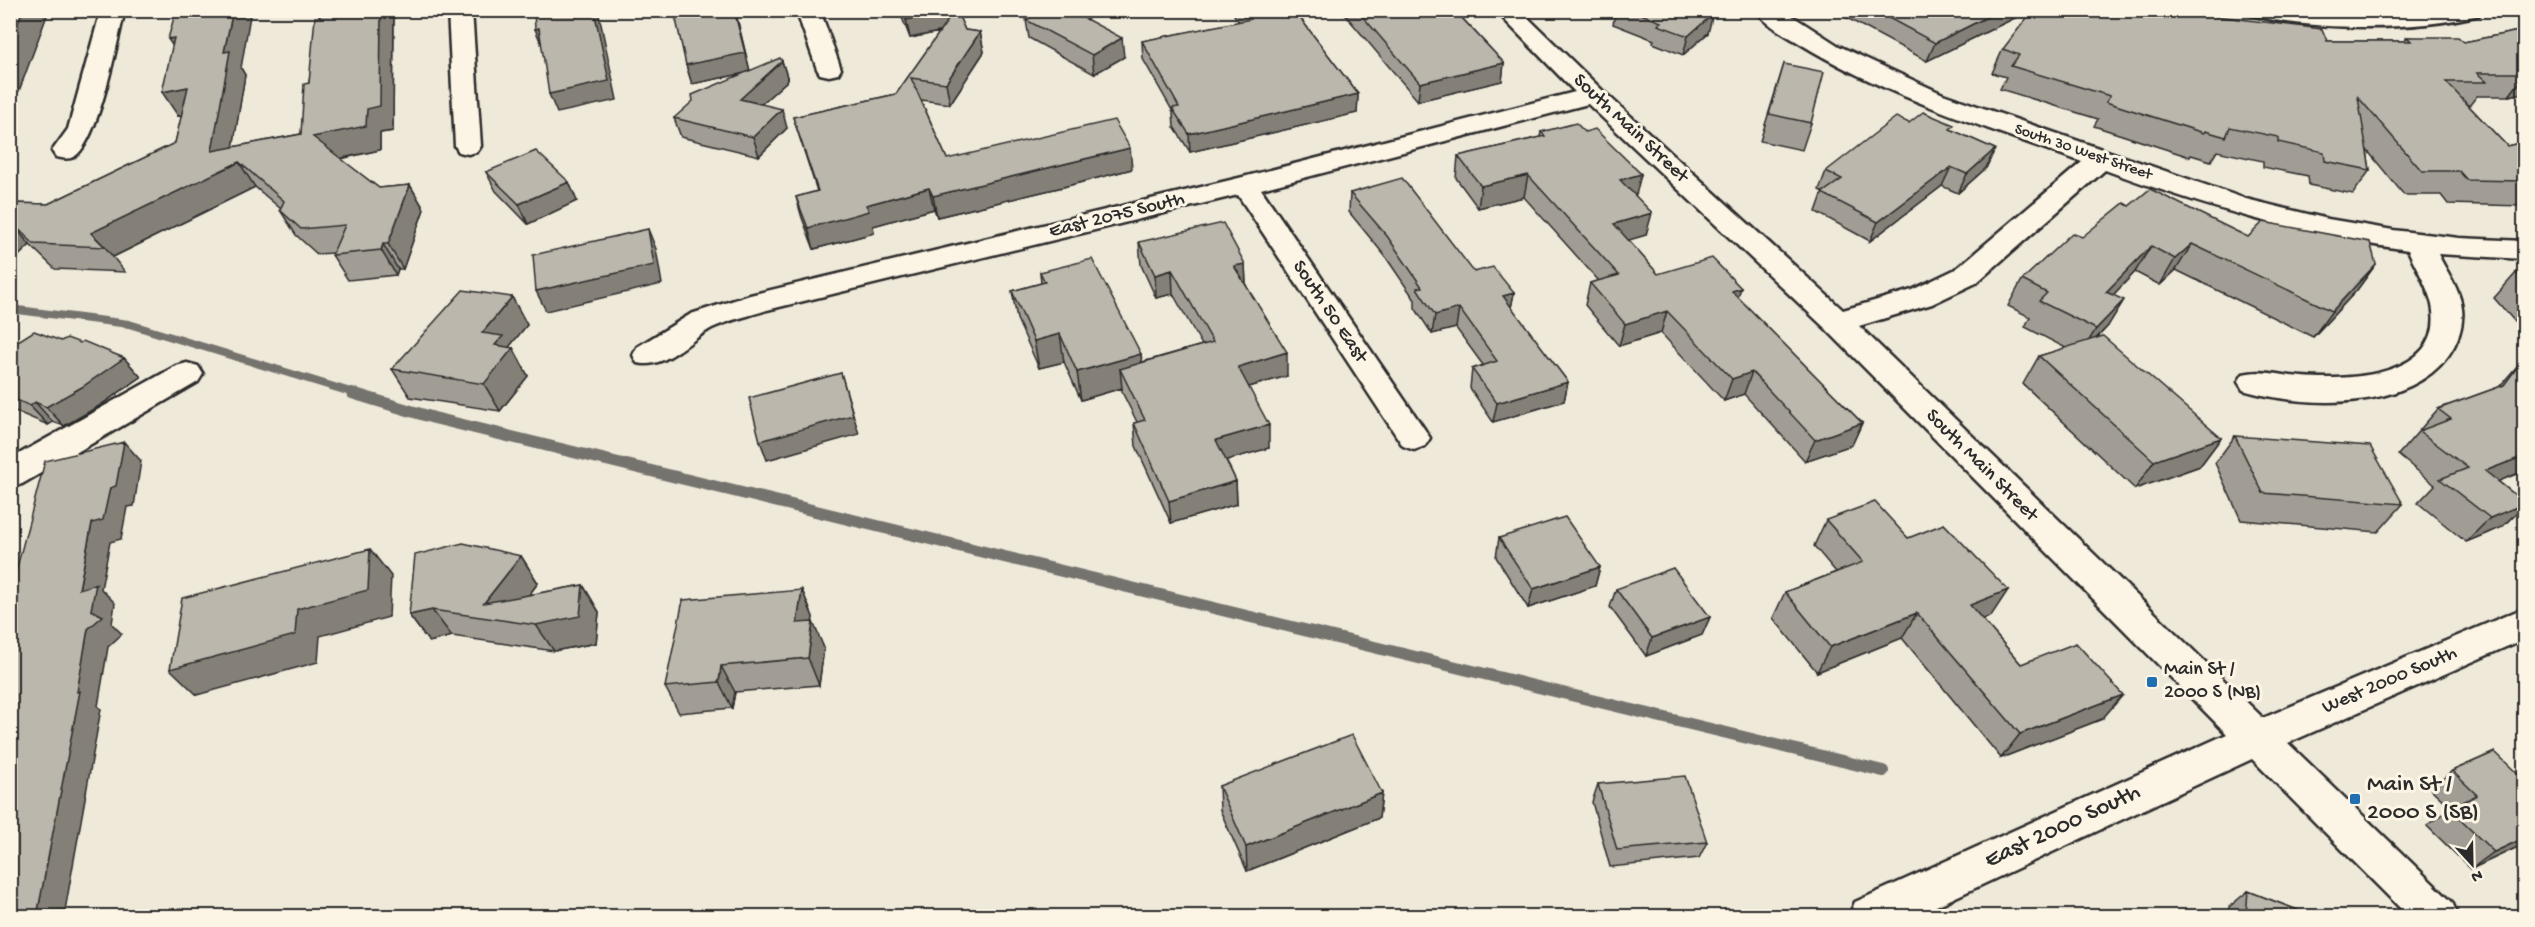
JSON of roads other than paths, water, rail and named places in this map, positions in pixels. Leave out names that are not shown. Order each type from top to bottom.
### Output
[{"type":"street","points":[[65,151],[81,130],[113,10]]},
{"type":"street","points":[[460,10],[468,146]]},
{"type":"street","points":[[808,10],[829,69]]},
{"type":"street","name":"South 30 West Street","points":[[1767,10],[1802,36],[1906,87],[2101,159],[2265,213],[2418,242],[2524,250]]},
{"type":"street","points":[[2259,10],[2283,14],[2362,17],[2441,15],[2471,10]]},
{"type":"street","name":"South Main Street","points":[[1512,16],[1593,95],[1837,322],[2437,916]]},
{"type":"street","name":"East 2075 South","points":[[648,355],[702,321],[760,302],[1245,185],[1593,95]]},
{"type":"street","points":[[1837,322],[1922,297],[1966,276],[2101,159]]},
{"type":"street","name":"South 50 East","points":[[1245,185],[1414,438]]},
{"type":"street","points":[[2254,382],[2295,389],[2334,390],[2378,386],[2411,373],[2435,354],[2447,332],[2446,305],[2418,242]]},
{"type":"street","points":[[10,475],[187,375]]},
{"type":"street","name":"West 2000 South","points":[[2256,739],[2524,623]]},
{"type":"street","name":"East 2000 South","points":[[1870,916],[2256,739]]},
{"type":"waterway","points":[[10,309],[129,324],[357,394]]},
{"type":"waterway","points":[[352,393],[434,418],[1883,771]]},
{"type":"place","name":"Main St / 2000 S (NB)","points":[[2152,682]]},
{"type":"place","name":"Main St / 2000 S (SB)","points":[[2355,799]]}]
